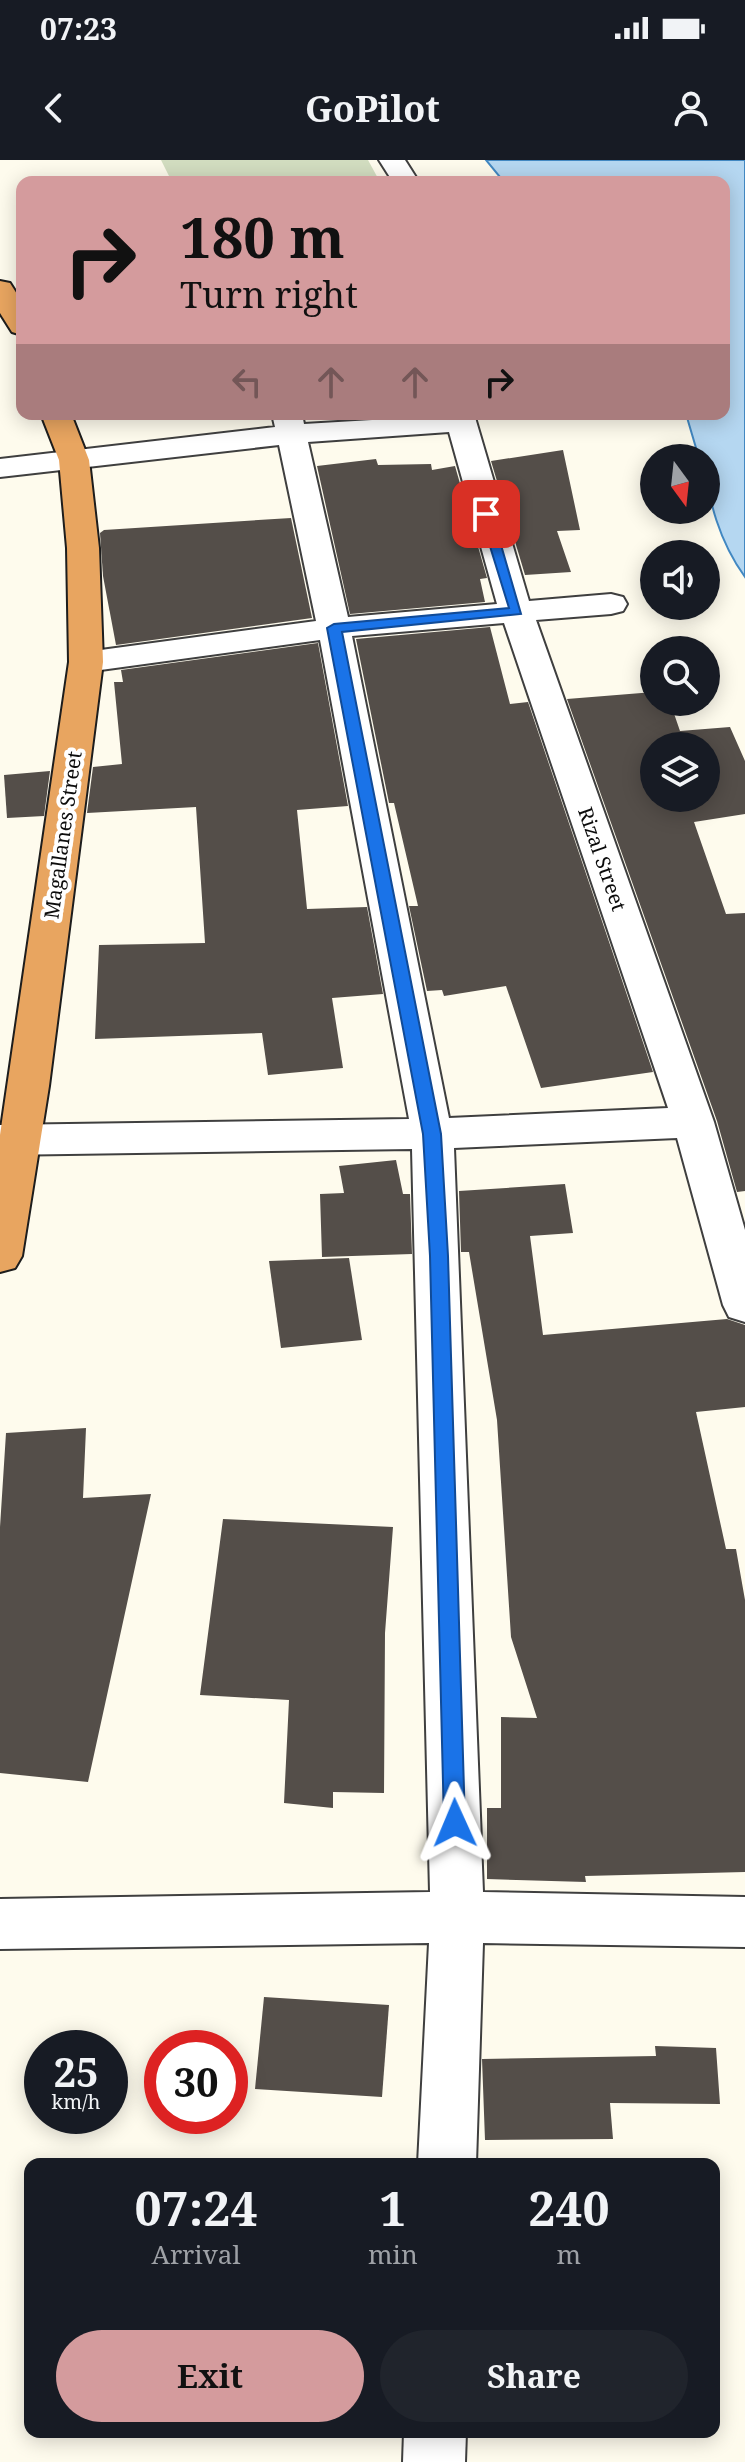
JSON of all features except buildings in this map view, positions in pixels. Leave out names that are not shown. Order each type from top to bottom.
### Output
[{"type":"highway","points":[[0,289],[16,316]]},
{"type":"highway","name":"Magallanes Street","points":[[0,1256],[9,1140],[29,1086],[86,662],[83,548],[74,460],[58,420]]},
{"type":"street","points":[[0,468],[74,460],[289,424],[402,420]]},
{"type":"street","name":"Rizal Street","points":[[460,420],[517,611],[693,1122],[745,1305]]},
{"type":"street","points":[[289,424],[334,628],[432,1134],[439,1256],[457,1917],[447,2158]]},
{"type":"street","points":[[86,662],[334,628],[611,604]]},
{"type":"street","points":[[9,1140],[432,1134],[693,1122]]},
{"type":"street","points":[[0,1924],[457,1917],[745,1922]]},
{"type":"street","points":[[434,2462],[435,2438]]},
{"type":"green space","points":[[161,160],[368,160],[377,176],[169,176]]},
{"type":"water","points":[[486,160],[745,160],[745,577],[718,524],[720,444],[695,444],[688,420],[730,420],[730,176],[499,176]]},
{"type":"route","points":[[455,1823],[439,1256],[432,1134],[334,628],[517,611],[486,514]]}]
